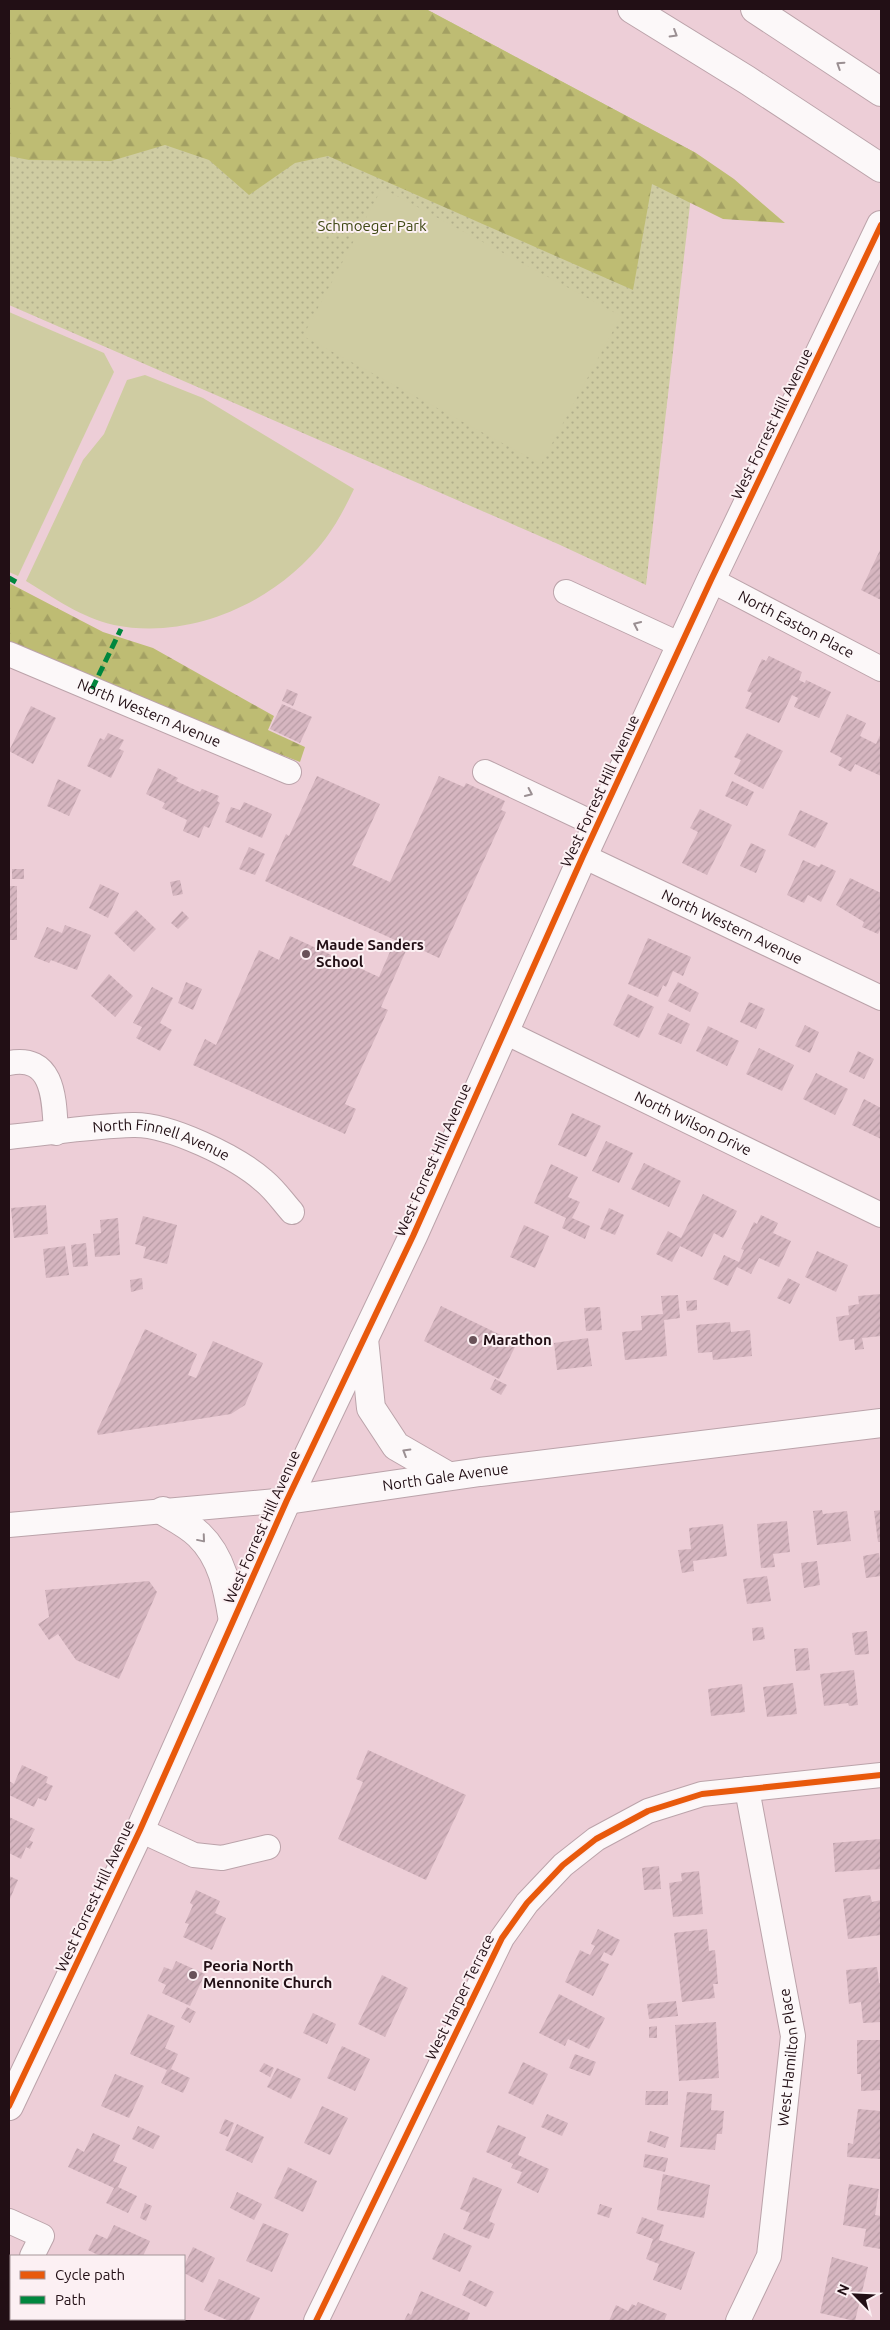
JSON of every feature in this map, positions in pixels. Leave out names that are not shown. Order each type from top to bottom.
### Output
[{"type":"main road","points":[[632,9],[828,132],[881,168]]},
{"type":"main road","points":[[754,9],[881,92]]},
{"type":"main road","points":[[828,132],[881,174]]},
{"type":"main road","name":"West Forrest Hill Avenue","points":[[9,2106],[140,1830],[287,1500],[364,1339],[505,1032],[583,856],[711,580],[876,237]]},
{"type":"main road","points":[[364,1339],[371,1408],[396,1446],[448,1476]]},
{"type":"main road","name":"North Gale Avenue","points":[[287,1500],[448,1476],[881,1422]]},
{"type":"main road","points":[[163,1511],[198,1534],[216,1557],[227,1584],[233,1621]]},
{"type":"street","name":"North Easton Place","points":[[711,580],[881,668]]},
{"type":"street","points":[[566,592],[681,645]]},
{"type":"street","name":"North Western Avenue","points":[[9,654],[289,772]]},
{"type":"street","points":[[485,772],[598,825]]},
{"type":"street","name":"North Western Avenue","points":[[583,856],[881,998]]},
{"type":"street","name":"North Wilson Drive","points":[[505,1032],[881,1216]]},
{"type":"street","points":[[9,1063],[18,1061],[39,1067],[50,1082],[56,1133]]},
{"type":"street","name":"North Finnell Avenue","points":[[9,1137],[134,1125],[173,1132],[251,1171],[272,1189],[292,1212]]},
{"type":"street","name":"North Gale Avenue","points":[[9,1525],[287,1500]]},
{"type":"street","name":"West Harper Terrace","points":[[316,2321],[502,1938],[527,1903],[563,1866],[596,1839],[648,1811],[702,1794],[881,1775]]},
{"type":"street","name":"West Hamilton Place","points":[[738,2321],[769,2256],[792,2036],[748,1790]]},
{"type":"street","points":[[140,1830],[194,1855],[222,1858],[268,1846]]},
{"type":"street","points":[[9,2221],[42,2236],[32,2255]]},
{"type":"green space","name":"Schmoeger Park","points":[[9,9],[426,9],[696,153],[646,585],[558,544],[9,305]]},
{"type":"green space","points":[[9,9],[426,9],[696,153],[734,179],[785,223],[723,219],[652,184],[633,290],[328,156],[295,163],[249,195],[209,160],[165,145],[111,161],[29,160],[9,156]]},
{"type":"green space","points":[[382,188],[621,316],[541,464],[303,336]]},
{"type":"green space","points":[[9,312],[104,353],[114,372],[18,576],[9,572]]},
{"type":"green space","points":[[145,375],[203,398],[354,489],[326,538],[307,560],[284,580],[259,597],[232,611],[203,621],[173,627],[144,628],[102,622],[68,607],[26,581],[83,460],[104,434],[127,380]]},
{"type":"green space","points":[[9,583],[103,632],[153,648],[274,716],[268,730],[305,747],[300,762],[9,649]]},
{"type":"building","points":[[881,548],[881,600],[861,590]]},
{"type":"building","points":[[769,656],[802,672],[799,680],[805,683],[806,680],[831,692],[819,718],[794,707],[798,698],[792,695],[779,723],[745,708],[752,693],[747,691],[762,659],[766,661]]},
{"type":"building","points":[[287,689],[298,694],[293,706],[282,701]]},
{"type":"building","points":[[282,704],[312,717],[300,743],[270,729]]},
{"type":"building","points":[[31,706],[56,718],[33,764],[9,751]]},
{"type":"building","points":[[847,714],[866,723],[860,736],[876,744],[881,733],[881,776],[855,764],[851,772],[838,765],[842,758],[830,752]]},
{"type":"building","points":[[108,733],[124,740],[119,749],[124,751],[111,778],[87,766],[100,738],[104,740]]},
{"type":"building","points":[[747,733],[783,751],[763,789],[734,774],[741,760],[734,757]]},
{"type":"building","points":[[158,768],[178,778],[176,781],[200,792],[202,789],[219,796],[217,801],[220,803],[209,828],[204,826],[199,838],[183,831],[187,820],[162,808],[165,803],[146,794]]},
{"type":"building","name":"Maude Sanders School","points":[[317,776],[380,804],[352,865],[390,882],[439,776],[464,787],[466,783],[505,801],[501,810],[506,812],[439,958],[409,944],[381,1007],[388,1010],[345,1104],[356,1109],[345,1134],[193,1065],[205,1039],[216,1045],[259,950],[279,960],[290,936],[379,977],[395,940],[265,881],[286,834],[289,836]]},
{"type":"building","points":[[58,779],[81,790],[69,816],[47,806]]},
{"type":"building","points":[[732,781],[754,792],[747,806],[725,796]]},
{"type":"building","points":[[244,802],[272,814],[262,838],[225,822],[231,807],[240,810]]},
{"type":"building","points":[[700,809],[732,825],[707,875],[682,863],[698,832],[690,828]]},
{"type":"building","points":[[800,810],[828,823],[815,848],[788,835]]},
{"type":"building","points":[[751,843],[766,850],[756,873],[740,866]]},
{"type":"building","points":[[249,847],[265,854],[255,875],[239,869]]},
{"type":"building","points":[[803,860],[819,867],[821,864],[836,871],[821,902],[808,895],[804,903],[787,895]]},
{"type":"building","points":[[12,869],[24,869],[24,879],[12,879]]},
{"type":"building","points":[[850,878],[881,893],[881,928],[878,934],[862,927],[864,922],[836,905]]},
{"type":"building","points":[[180,880],[183,894],[173,896],[170,882]]},
{"type":"building","points":[[100,884],[119,893],[108,918],[89,908]]},
{"type":"building","points":[[9,886],[17,886],[17,940],[9,940]]},
{"type":"building","points":[[136,910],[156,929],[134,952],[114,933]]},
{"type":"building","points":[[182,911],[189,918],[178,929],[171,923]]},
{"type":"building","points":[[65,925],[91,935],[77,970],[51,960],[49,963],[34,957],[47,927],[62,933]]},
{"type":"building","points":[[648,938],[691,957],[683,976],[673,971],[666,987],[663,985],[658,997],[628,984]]},
{"type":"building","points":[[109,974],[133,996],[115,1017],[91,996]]},
{"type":"building","points":[[186,982],[202,989],[193,1010],[178,1003]]},
{"type":"building","points":[[678,982],[699,993],[690,1012],[668,1001]]},
{"type":"building","points":[[152,987],[173,998],[160,1023],[172,1030],[160,1051],[136,1038],[142,1027],[133,1023]]},
{"type":"building","points":[[628,994],[654,1007],[639,1038],[613,1025]]},
{"type":"building","points":[[749,1002],[765,1009],[756,1029],[740,1022]]},
{"type":"building","points":[[668,1013],[690,1024],[681,1044],[658,1034]]},
{"type":"building","points":[[805,1025],[819,1032],[810,1053],[795,1046]]},
{"type":"building","points":[[708,1026],[739,1041],[727,1066],[696,1051]]},
{"type":"building","points":[[759,1048],[794,1065],[782,1091],[746,1074]]},
{"type":"building","points":[[858,1051],[874,1059],[864,1079],[849,1072]]},
{"type":"building","points":[[816,1073],[848,1089],[835,1115],[803,1099]]},
{"type":"building","points":[[864,1099],[881,1108],[881,1139],[852,1125]]},
{"type":"building","points":[[572,1113],[601,1126],[586,1157],[558,1145]]},
{"type":"building","points":[[606,1141],[633,1153],[619,1183],[592,1171]]},
{"type":"building","points":[[644,1163],[681,1181],[669,1207],[631,1189]]},
{"type":"building","points":[[551,1164],[578,1177],[568,1197],[580,1202],[572,1218],[590,1226],[585,1239],[562,1228],[566,1218],[534,1203]]},
{"type":"building","points":[[703,1194],[737,1211],[723,1238],[714,1233],[702,1257],[680,1246],[672,1262],[656,1254],[668,1231],[681,1238]]},
{"type":"building","points":[[46,1205],[48,1234],[14,1238],[11,1208]]},
{"type":"building","points":[[609,1208],[624,1215],[615,1235],[600,1229]]},
{"type":"building","points":[[761,1215],[778,1223],[773,1233],[791,1241],[779,1267],[759,1258],[751,1274],[737,1267],[728,1286],[713,1279],[724,1255],[739,1262],[744,1250],[741,1249],[754,1222],[757,1224]]},
{"type":"building","points":[[143,1216],[177,1225],[167,1264],[143,1258],[146,1247],[135,1244]]},
{"type":"building","points":[[118,1218],[120,1255],[95,1257],[93,1234],[101,1233],[100,1220]]},
{"type":"building","points":[[524,1225],[549,1236],[535,1268],[510,1257]]},
{"type":"building","points":[[86,1243],[88,1266],[73,1267],[71,1245]]},
{"type":"building","points":[[65,1246],[69,1275],[46,1278],[43,1249]]},
{"type":"building","points":[[817,1251],[848,1265],[836,1292],[805,1277]]},
{"type":"building","points":[[142,1278],[143,1289],[131,1292],[130,1280]]},
{"type":"building","points":[[788,1278],[800,1284],[790,1304],[777,1298]]},
{"type":"building","points":[[881,1294],[881,1336],[862,1338],[864,1349],[855,1350],[854,1339],[839,1341],[836,1317],[849,1315],[848,1306],[859,1304],[858,1296]]},
{"type":"building","points":[[678,1295],[680,1318],[664,1320],[667,1356],[625,1360],[622,1332],[642,1330],[641,1316],[663,1314],[661,1296]]},
{"type":"building","points":[[697,1300],[697,1310],[687,1311],[686,1301]]},
{"type":"building","points":[[441,1306],[517,1343],[499,1379],[424,1341]]},
{"type":"building","points":[[600,1307],[602,1330],[586,1331],[584,1308]]},
{"type":"building","points":[[730,1322],[731,1332],[750,1330],[752,1356],[713,1360],[712,1352],[698,1353],[696,1325]]},
{"type":"building","points":[[145,1329],[197,1354],[188,1375],[196,1378],[213,1341],[263,1363],[245,1405],[231,1414],[98,1435],[97,1431]]},
{"type":"building","points":[[588,1338],[592,1366],[557,1370],[554,1343]]},
{"type":"building","points":[[495,1379],[507,1385],[501,1395],[490,1389]]},
{"type":"building","points":[[822,1510],[823,1514],[847,1511],[851,1541],[817,1545],[813,1511]]},
{"type":"building","points":[[881,1510],[881,1542],[878,1542],[874,1511]]},
{"type":"building","points":[[787,1521],[790,1552],[773,1554],[775,1567],[761,1568],[757,1524]]},
{"type":"building","points":[[723,1524],[727,1556],[693,1561],[694,1571],[682,1573],[678,1550],[691,1549],[689,1528]]},
{"type":"building","points":[[879,1553],[881,1576],[866,1578],[863,1556]]},
{"type":"building","points":[[817,1561],[820,1585],[804,1588],[801,1563]]},
{"type":"building","points":[[767,1576],[771,1601],[747,1604],[743,1579]]},
{"type":"building","points":[[149,1581],[157,1592],[119,1679],[76,1660],[58,1634],[49,1640],[38,1624],[49,1617],[45,1590]]},
{"type":"building","points":[[763,1627],[765,1639],[753,1641],[752,1628]]},
{"type":"building","points":[[867,1631],[869,1654],[855,1655],[852,1633]]},
{"type":"building","points":[[808,1648],[810,1670],[796,1671],[794,1649]]},
{"type":"building","points":[[854,1670],[858,1705],[849,1706],[848,1703],[824,1706],[820,1674]]},
{"type":"building","points":[[793,1683],[797,1714],[767,1717],[763,1687]]},
{"type":"building","points":[[742,1684],[745,1712],[711,1716],[708,1689]]},
{"type":"building","points":[[368,1750],[466,1795],[426,1880],[338,1839],[363,1782],[356,1779]]},
{"type":"building","points":[[22,1765],[48,1777],[46,1783],[53,1786],[46,1801],[38,1798],[34,1807],[9,1795],[9,1781],[14,1784]]},
{"type":"building","points":[[9,1817],[35,1829],[29,1840],[33,1842],[30,1849],[26,1847],[21,1859],[9,1853]]},
{"type":"building","points":[[881,1839],[881,1869],[835,1872],[833,1843]]},
{"type":"building","points":[[659,1866],[661,1889],[644,1890],[642,1868]]},
{"type":"building","points":[[699,1871],[703,1914],[673,1917],[669,1883],[682,1881],[681,1873]]},
{"type":"building","points":[[9,1876],[18,1880],[9,1901]]},
{"type":"building","points":[[196,1890],[220,1901],[215,1913],[226,1918],[212,1950],[183,1937],[189,1924],[185,1923],[193,1905],[190,1903]]},
{"type":"building","points":[[870,1895],[872,1902],[881,1900],[881,1935],[848,1939],[843,1899]]},
{"type":"building","points":[[598,1929],[620,1940],[612,1956],[604,1952],[600,1960],[609,1964],[593,1996],[565,1982],[580,1950],[590,1955],[595,1946],[591,1944]]},
{"type":"building","points":[[707,1929],[709,1951],[715,1950],[718,1984],[713,1984],[715,1998],[682,2002],[674,1933]]},
{"type":"building","points":[[176,1961],[205,1974],[190,2006],[162,1993],[166,1985],[158,1981],[164,1967],[172,1970]]},
{"type":"building","points":[[877,1967],[879,1983],[881,1983],[881,2022],[863,2023],[861,2002],[849,2004],[846,1970]]},
{"type":"building","points":[[382,1975],[408,1988],[385,2037],[358,2024]]},
{"type":"building","points":[[559,1994],[605,2018],[589,2049],[568,2039],[565,2046],[539,2033]]},
{"type":"building","points":[[676,2001],[678,2016],[649,2019],[647,2004]]},
{"type":"building","points":[[187,2007],[196,2012],[190,2023],[181,2018]]},
{"type":"building","points":[[313,2013],[336,2024],[327,2044],[303,2033]]},
{"type":"building","points":[[148,2014],[175,2026],[165,2048],[178,2054],[171,2069],[190,2078],[183,2093],[161,2083],[167,2070],[130,2054]]},
{"type":"building","points":[[716,2022],[719,2078],[679,2081],[675,2025]]},
{"type":"building","points":[[657,2026],[657,2038],[649,2038],[649,2027]]},
{"type":"building","points":[[857,2040],[881,2040],[881,2090],[861,2091],[861,2074],[857,2074]]},
{"type":"building","points":[[342,2046],[370,2059],[355,2091],[327,2078]]},
{"type":"building","points":[[575,2054],[596,2062],[590,2076],[569,2068]]},
{"type":"building","points":[[523,2062],[548,2074],[533,2105],[508,2093]]},
{"type":"building","points":[[264,2063],[274,2068],[270,2077],[259,2071]]},
{"type":"building","points":[[277,2068],[301,2079],[291,2099],[267,2087]]},
{"type":"building","points":[[115,2074],[144,2086],[129,2118],[101,2106]]},
{"type":"building","points":[[646,2091],[668,2091],[668,2105],[645,2105]]},
{"type":"building","points":[[687,2092],[712,2094],[711,2110],[724,2111],[722,2134],[717,2134],[715,2150],[680,2147]]},
{"type":"building","points":[[322,2106],[348,2118],[330,2155],[304,2143]]},
{"type":"building","points":[[858,2109],[881,2111],[881,2159],[847,2157],[848,2143],[853,2144]]},
{"type":"building","points":[[547,2114],[568,2123],[562,2136],[541,2127]]},
{"type":"building","points":[[225,2119],[234,2123],[228,2137],[219,2133]]},
{"type":"building","points":[[237,2124],[264,2137],[252,2163],[225,2150]]},
{"type":"building","points":[[498,2125],[526,2137],[518,2155],[549,2169],[538,2193],[517,2183],[522,2172],[511,2168],[513,2164],[486,2152]]},
{"type":"building","points":[[138,2126],[160,2136],[153,2149],[132,2139]]},
{"type":"building","points":[[650,2131],[669,2137],[665,2148],[647,2142]]},
{"type":"building","points":[[93,2133],[120,2145],[113,2161],[127,2167],[118,2187],[137,2196],[128,2213],[106,2203],[114,2188],[68,2167],[77,2148],[84,2152]]},
{"type":"building","points":[[645,2154],[668,2158],[665,2172],[643,2167]]},
{"type":"building","points":[[288,2167],[317,2181],[303,2212],[274,2198]]},
{"type":"building","points":[[663,2174],[710,2185],[704,2218],[657,2210]]},
{"type":"building","points":[[473,2177],[502,2189],[489,2221],[495,2224],[489,2239],[463,2229],[470,2213],[460,2209]]},
{"type":"building","points":[[849,2184],[879,2189],[875,2215],[881,2216],[881,2249],[863,2246],[866,2229],[843,2225]]},
{"type":"building","points":[[237,2192],[262,2204],[254,2220],[230,2208]]},
{"type":"building","points":[[145,2203],[152,2206],[146,2221],[140,2218]]},
{"type":"building","points":[[600,2204],[612,2208],[609,2218],[597,2214]]},
{"type":"building","points":[[642,2217],[664,2225],[659,2240],[695,2252],[681,2290],[653,2280],[659,2264],[646,2259],[653,2239],[636,2233]]},
{"type":"building","points":[[263,2223],[289,2234],[272,2272],[246,2261]]},
{"type":"building","points":[[114,2225],[150,2241],[143,2255],[98,2255],[88,2250],[96,2234],[107,2239]]},
{"type":"building","points":[[444,2233],[472,2246],[460,2272],[432,2259]]},
{"type":"building","points":[[193,2247],[215,2258],[203,2283],[185,2274],[185,2264]]},
{"type":"building","points":[[832,2257],[868,2267],[855,2321],[820,2313]]},
{"type":"building","points":[[219,2279],[260,2298],[249,2321],[229,2321],[204,2310]]},
{"type":"building","points":[[469,2280],[494,2292],[486,2307],[462,2295]]},
{"type":"building","points":[[421,2291],[470,2313],[467,2321],[404,2321],[408,2313],[411,2315]]},
{"type":"building","points":[[638,2302],[667,2314],[664,2321],[609,2321],[616,2305],[628,2311],[632,2304],[636,2306]]},
{"type":"building","points":[[88,2320],[114,2320],[113,2321]]},
{"type":"marked path","points":[[9,578],[16,582]]},
{"type":"marked path","points":[[92,689],[121,629]]},
{"type":"cycle path","points":[[9,2106],[140,1830],[287,1500],[413,1236],[583,856],[711,580],[881,225]]},
{"type":"cycle path","points":[[316,2321],[502,1938],[527,1903],[563,1865],[596,1839],[648,1811],[702,1794],[881,1775]]},
{"type":"place","name":"Maude Sanders School","points":[[306,954]]},
{"type":"place","name":"Marathon","points":[[473,1340]]},
{"type":"place","name":"Peoria North Mennonite Church","points":[[193,1975]]}]
